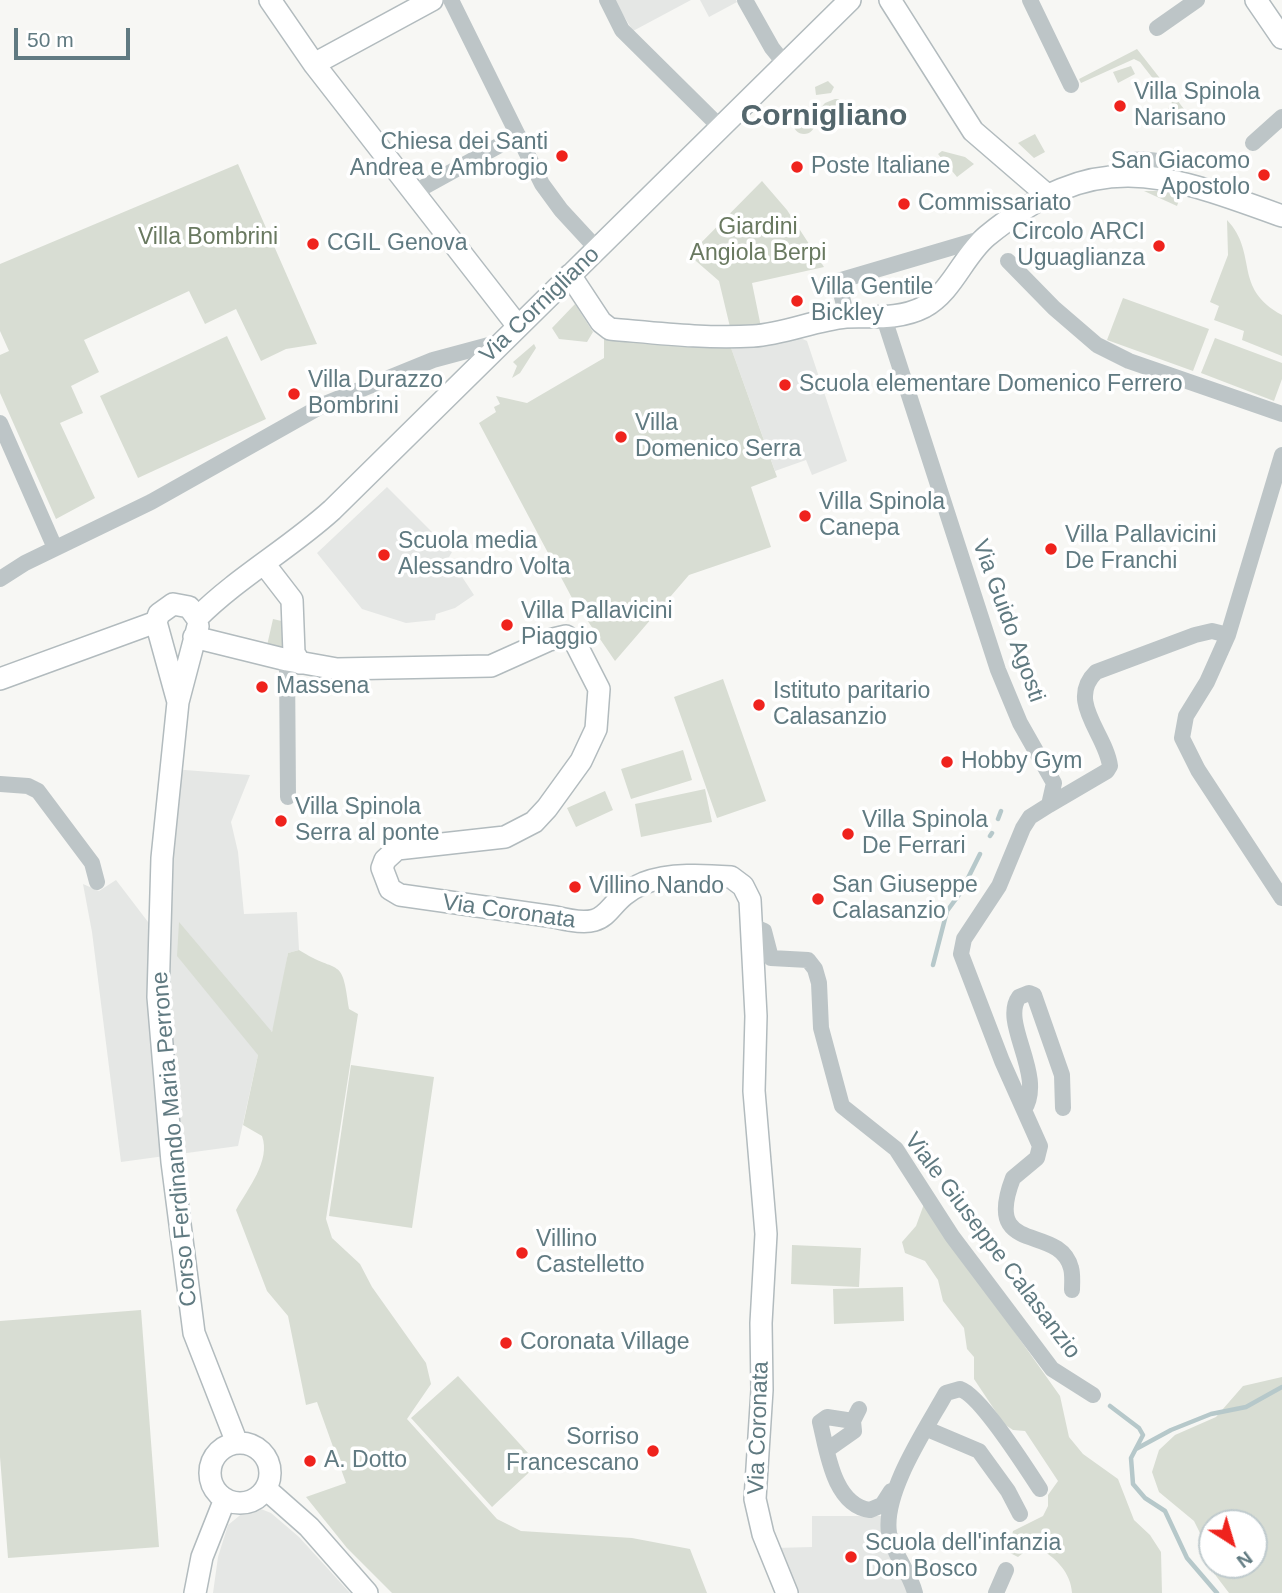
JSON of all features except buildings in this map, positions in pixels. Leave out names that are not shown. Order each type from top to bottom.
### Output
[{"type":"street","points":[[314,64],[432,0]]},
{"type":"street","points":[[451,0],[542,184],[561,211],[597,250]]},
{"type":"street","points":[[607,0],[622,30],[721,128]]},
{"type":"street","points":[[745,0],[772,48],[785,64]]},
{"type":"street","name":"Via Cornigliano","points":[[160,631],[159,614],[173,604],[194,620],[218,597],[265,565],[332,510],[850,0]]},
{"type":"street","points":[[890,0],[973,131],[1046,194]]},
{"type":"street","points":[[1030,0],[1071,85]]},
{"type":"street","points":[[1157,28],[1197,0]]},
{"type":"street","points":[[1256,0],[1282,38]]},
{"type":"street","points":[[277,2],[314,64],[517,325]]},
{"type":"street","points":[[1253,143],[1282,117]]},
{"type":"street","points":[[413,192],[518,135]]},
{"type":"street","points":[[1109,176],[1121,164],[1132,159],[1170,163]]},
{"type":"street","points":[[570,275],[601,322],[610,329],[753,336],[847,317],[884,318],[924,307],[945,289],[984,238],[1046,194],[1109,176],[1181,181],[1282,216]]},
{"type":"street","points":[[847,317],[838,281],[984,238]]},
{"type":"street","points":[[1008,261],[1054,309],[1097,345],[1129,361],[1282,414]]},
{"type":"street","name":"Via Guido Agosti","points":[[884,318],[998,670],[1020,723],[1052,776],[1054,783],[1049,806]]},
{"type":"street","points":[[0,579],[55,548],[151,502],[325,404],[433,360],[500,342]]},
{"type":"street","points":[[0,423],[55,548]]},
{"type":"street","points":[[1282,455],[1228,635],[1207,682],[1186,716],[1182,738],[1198,770],[1282,898]]},
{"type":"street","points":[[265,565],[292,600],[294,662],[288,797]]},
{"type":"street","points":[[194,620],[294,662]]},
{"type":"street","points":[[0,679],[128,633],[160,631],[180,645],[194,620]]},
{"type":"street","points":[[181,695],[194,620]]},
{"type":"street","name":"Corso Ferdinando Maria Perrone","points":[[160,631],[168,671],[181,695],[162,858],[158,997],[174,1173],[194,1333],[237,1443]]},
{"type":"street","points":[[1072,1290],[1071,1267],[1061,1253],[1046,1241],[1024,1237],[1012,1230],[1007,1220],[1013,1178],[1041,1153],[961,954],[964,939],[999,886],[1030,817],[1107,771],[1110,766],[1085,701],[1086,685],[1096,672],[1195,635],[1212,631],[1228,635]]},
{"type":"street","name":"Via Coronata","points":[[294,662],[337,669],[491,666],[549,640],[566,636],[575,642],[599,689],[596,729],[581,761],[559,793],[534,822],[505,837],[397,849],[385,860],[382,868],[384,878],[400,895],[555,917],[579,924],[599,920],[630,891],[655,879],[731,877],[743,886],[750,900],[752,926],[756,1016],[754,1091],[766,1234],[762,1390],[755,1499],[766,1544],[787,1593]]},
{"type":"street","points":[[0,784],[28,786],[38,791],[87,856],[97,882]]},
{"type":"street","name":"Viale Giuseppe Calasanzio","points":[[752,926],[764,931],[771,958],[808,960],[815,969],[819,983],[821,1028],[842,1106],[896,1149],[952,1236],[1052,1369],[1093,1395]]},
{"type":"street","points":[[1024,1110],[1031,1098],[1032,1087],[1019,1037],[1015,1006],[1019,997],[1029,993],[1034,995],[1062,1075],[1063,1108]]},
{"type":"street","points":[[915,1593],[912,1580],[890,1535],[889,1511],[903,1475],[946,1393],[953,1389],[966,1391],[1015,1450],[1040,1489]]},
{"type":"street","points":[[827,1450],[854,1431],[856,1415],[822,1419],[820,1422],[827,1450],[839,1485],[858,1507],[876,1510],[903,1475]]},
{"type":"street","points":[[927,1429],[979,1451],[1008,1491],[1020,1514]]},
{"type":"street","points":[[237,1443],[258,1449],[266,1457],[270,1479],[266,1489],[260,1496],[243,1503],[225,1499],[211,1483],[212,1462],[226,1446],[237,1443]]},
{"type":"street","points":[[266,1489],[309,1527],[367,1593]]},
{"type":"street","points":[[195,1593],[202,1557],[225,1499]]},
{"type":"street","points":[[996,1593],[1006,1570]]},
{"type":"shaded area","points":[[614,0],[691,0],[633,31]]},
{"type":"shaded area","points":[[700,0],[736,0],[737,2],[709,17]]},
{"type":"shaded area","points":[[798,337],[807,341],[847,461],[812,475],[806,460],[775,471],[730,345],[748,348]]},
{"type":"shaded area","name":"Scuola media Alessandro Volta","points":[[387,487],[452,552],[449,557],[474,595],[455,608],[436,614],[435,620],[406,623],[362,609],[317,553]]},
{"type":"shaded area","points":[[172,769],[250,775],[231,822],[238,852],[244,914],[297,912],[299,950],[288,953],[276,1024],[258,1055],[238,1146],[121,1162],[92,932],[83,884],[99,891],[116,880],[158,935]]},
{"type":"shaded area","points":[[261,1509],[271,1513],[299,1537],[350,1593],[213,1593],[218,1557],[228,1525],[244,1512]]},
{"type":"shaded area","points":[[812,1516],[884,1516],[908,1593],[794,1593],[775,1548],[812,1547]]},
{"type":"green space","points":[[1137,49],[1184,109],[1173,115],[1168,109],[1172,103],[1140,62],[1134,59],[1081,83],[1079,79]]},
{"type":"green space","points":[[1131,66],[1135,74],[1118,83],[1113,72]]},
{"type":"green space","points":[[828,81],[834,87],[831,93],[816,95],[815,87]]},
{"type":"green space","points":[[839,99],[841,105],[837,115],[818,111],[825,103]]},
{"type":"green space","points":[[804,112],[812,115],[815,123],[812,131],[804,134],[796,131],[793,123],[796,115]]},
{"type":"green space","points":[[1035,134],[1045,152],[1034,158],[1018,143]]},
{"type":"green space","points":[[942,151],[965,157],[974,164],[957,177],[938,154]]},
{"type":"green space","name":"Villa Bombrini","points":[[238,164],[317,344],[286,349],[261,361],[236,309],[205,324],[189,291],[84,340],[99,372],[71,386],[83,413],[60,423],[95,498],[56,519],[0,393],[0,355],[9,351],[0,331],[0,264]]},
{"type":"green space","name":"Giardini Angiola Berpi","points":[[762,181],[787,210],[824,267],[752,283],[761,327],[730,327],[719,281],[689,255]]},
{"type":"green space","points":[[1144,191],[1182,191],[1177,206]]},
{"type":"green space","points":[[1227,220],[1242,245],[1251,282],[1257,294],[1282,315],[1282,356],[1242,340],[1244,331],[1214,320],[1219,306],[1210,302],[1228,255]]},
{"type":"green space","points":[[1123,298],[1209,329],[1193,371],[1107,340]]},
{"type":"green space","points":[[575,304],[593,332],[587,342],[559,339],[552,328]]},
{"type":"green space","points":[[227,336],[266,419],[138,478],[100,396]]},
{"type":"green space","points":[[1215,338],[1282,363],[1282,379],[1274,401],[1201,373]]},
{"type":"green space","points":[[604,339],[730,345],[777,477],[751,487],[771,547],[689,575],[615,661],[572,598],[479,423],[496,412],[494,407],[500,404],[496,396],[527,403],[604,358]]},
{"type":"green space","points":[[534,344],[536,348],[520,373],[512,378],[517,366],[513,362]]},
{"type":"green space","points":[[273,619],[290,623],[289,656],[266,650]]},
{"type":"green space","points":[[723,679],[766,801],[717,818],[674,697]]},
{"type":"green space","points":[[683,750],[692,780],[631,799],[621,769]]},
{"type":"green space","points":[[705,789],[712,822],[641,837],[635,804]]},
{"type":"green space","points":[[605,791],[613,810],[576,827],[567,808]]},
{"type":"green space","points":[[179,922],[272,1032],[288,953],[299,950],[341,973],[349,1009],[358,1014],[326,1219],[332,1238],[360,1264],[372,1287],[426,1363],[431,1384],[407,1419],[497,1519],[521,1531],[632,1538],[690,1549],[707,1593],[392,1593],[347,1548],[306,1497],[346,1483],[317,1402],[306,1405],[288,1316],[267,1291],[236,1210],[257,1174],[263,1155],[262,1136],[243,1125],[258,1055],[177,956]]},
{"type":"green space","points":[[351,1065],[434,1077],[412,1228],[329,1216]]},
{"type":"green space","points":[[924,1204],[1060,1396],[1069,1437],[1083,1454],[1118,1479],[1134,1520],[1150,1535],[1161,1552],[1162,1593],[1072,1593],[1066,1573],[1057,1561],[1039,1548],[1027,1550],[1018,1557],[1008,1552],[1013,1531],[1043,1516],[1048,1506],[1048,1495],[1058,1481],[1025,1431],[1013,1430],[1004,1424],[974,1379],[974,1357],[967,1349],[964,1328],[943,1301],[938,1280],[925,1261],[905,1253],[902,1242],[916,1226]]},
{"type":"green space","points":[[792,1245],[861,1248],[859,1287],[791,1284]]},
{"type":"green space","points":[[903,1287],[904,1321],[834,1324],[833,1289]]},
{"type":"green space","points":[[141,1310],[159,1547],[8,1558],[0,1457],[0,1321]]},
{"type":"green space","points":[[458,1376],[538,1464],[492,1507],[411,1418]]},
{"type":"green space","points":[[1282,1377],[1282,1593],[1229,1593],[1218,1579],[1268,1579],[1268,1509],[1198,1509],[1198,1529],[1194,1521],[1159,1492],[1152,1472],[1159,1450],[1175,1435],[1216,1417],[1243,1386]]},
{"type":"waterway","points":[[998,819],[1001,811]]},
{"type":"waterway","points":[[933,965],[947,911],[961,892],[980,854]]},
{"type":"waterway","points":[[1136,1449],[1171,1430],[1211,1414],[1246,1407],[1282,1387]]},
{"type":"waterway","points":[[1110,1406],[1139,1428],[1143,1435],[1131,1458],[1133,1484],[1145,1498],[1165,1511],[1187,1558],[1217,1593]]},
{"type":"place","name":"Villa Spinola Narisano","points":[[1120,106]]},
{"type":"place","name":"Chiesa dei Santi Andrea e Ambrogio","points":[[562,156]]},
{"type":"place","name":"Poste Italiane","points":[[797,167]]},
{"type":"place","name":"San Giacomo Apostolo","points":[[1264,175]]},
{"type":"place","name":"Commissariato","points":[[904,204]]},
{"type":"place","name":"CGIL Genova","points":[[313,244]]},
{"type":"place","name":"Circolo ARCI Uguaglianza","points":[[1159,246]]},
{"type":"place","name":"Villa Gentile Bickley","points":[[797,301]]},
{"type":"place","name":"Scuola elementare Domenico Ferrero","points":[[785,385]]},
{"type":"place","name":"Villa Durazzo Bombrini","points":[[294,394]]},
{"type":"place","name":"Villa Domenico Serra","points":[[621,437]]},
{"type":"place","name":"Villa Spinola Canepa","points":[[805,516]]},
{"type":"place","name":"Villa Pallavicini De Franchi","points":[[1051,549]]},
{"type":"place","name":"Scuola media Alessandro Volta","points":[[384,555]]},
{"type":"place","name":"Villa Pallavicini Piaggio","points":[[507,625]]},
{"type":"place","name":"Massena","points":[[262,687]]},
{"type":"place","name":"Istituto paritario Calasanzio","points":[[759,705]]},
{"type":"place","name":"Hobby Gym","points":[[947,762]]},
{"type":"place","name":"Villa Spinola Serra al ponte","points":[[281,821]]},
{"type":"place","name":"Villa Spinola De Ferrari","points":[[848,834]]},
{"type":"place","name":"Villino Nando","points":[[575,887]]},
{"type":"place","name":"San Giuseppe Calasanzio","points":[[818,899]]},
{"type":"place","name":"Villino Castelletto","points":[[522,1253]]},
{"type":"place","name":"Coronata Village","points":[[506,1343]]},
{"type":"place","name":"Sorriso Francescano","points":[[653,1451]]},
{"type":"place","name":"A. Dotto","points":[[310,1461]]},
{"type":"place","name":"Scuola dell'infanzia Don Bosco","points":[[851,1557]]},
{"type":"district","name":"Cornigliano","points":[[824,117]]}]
